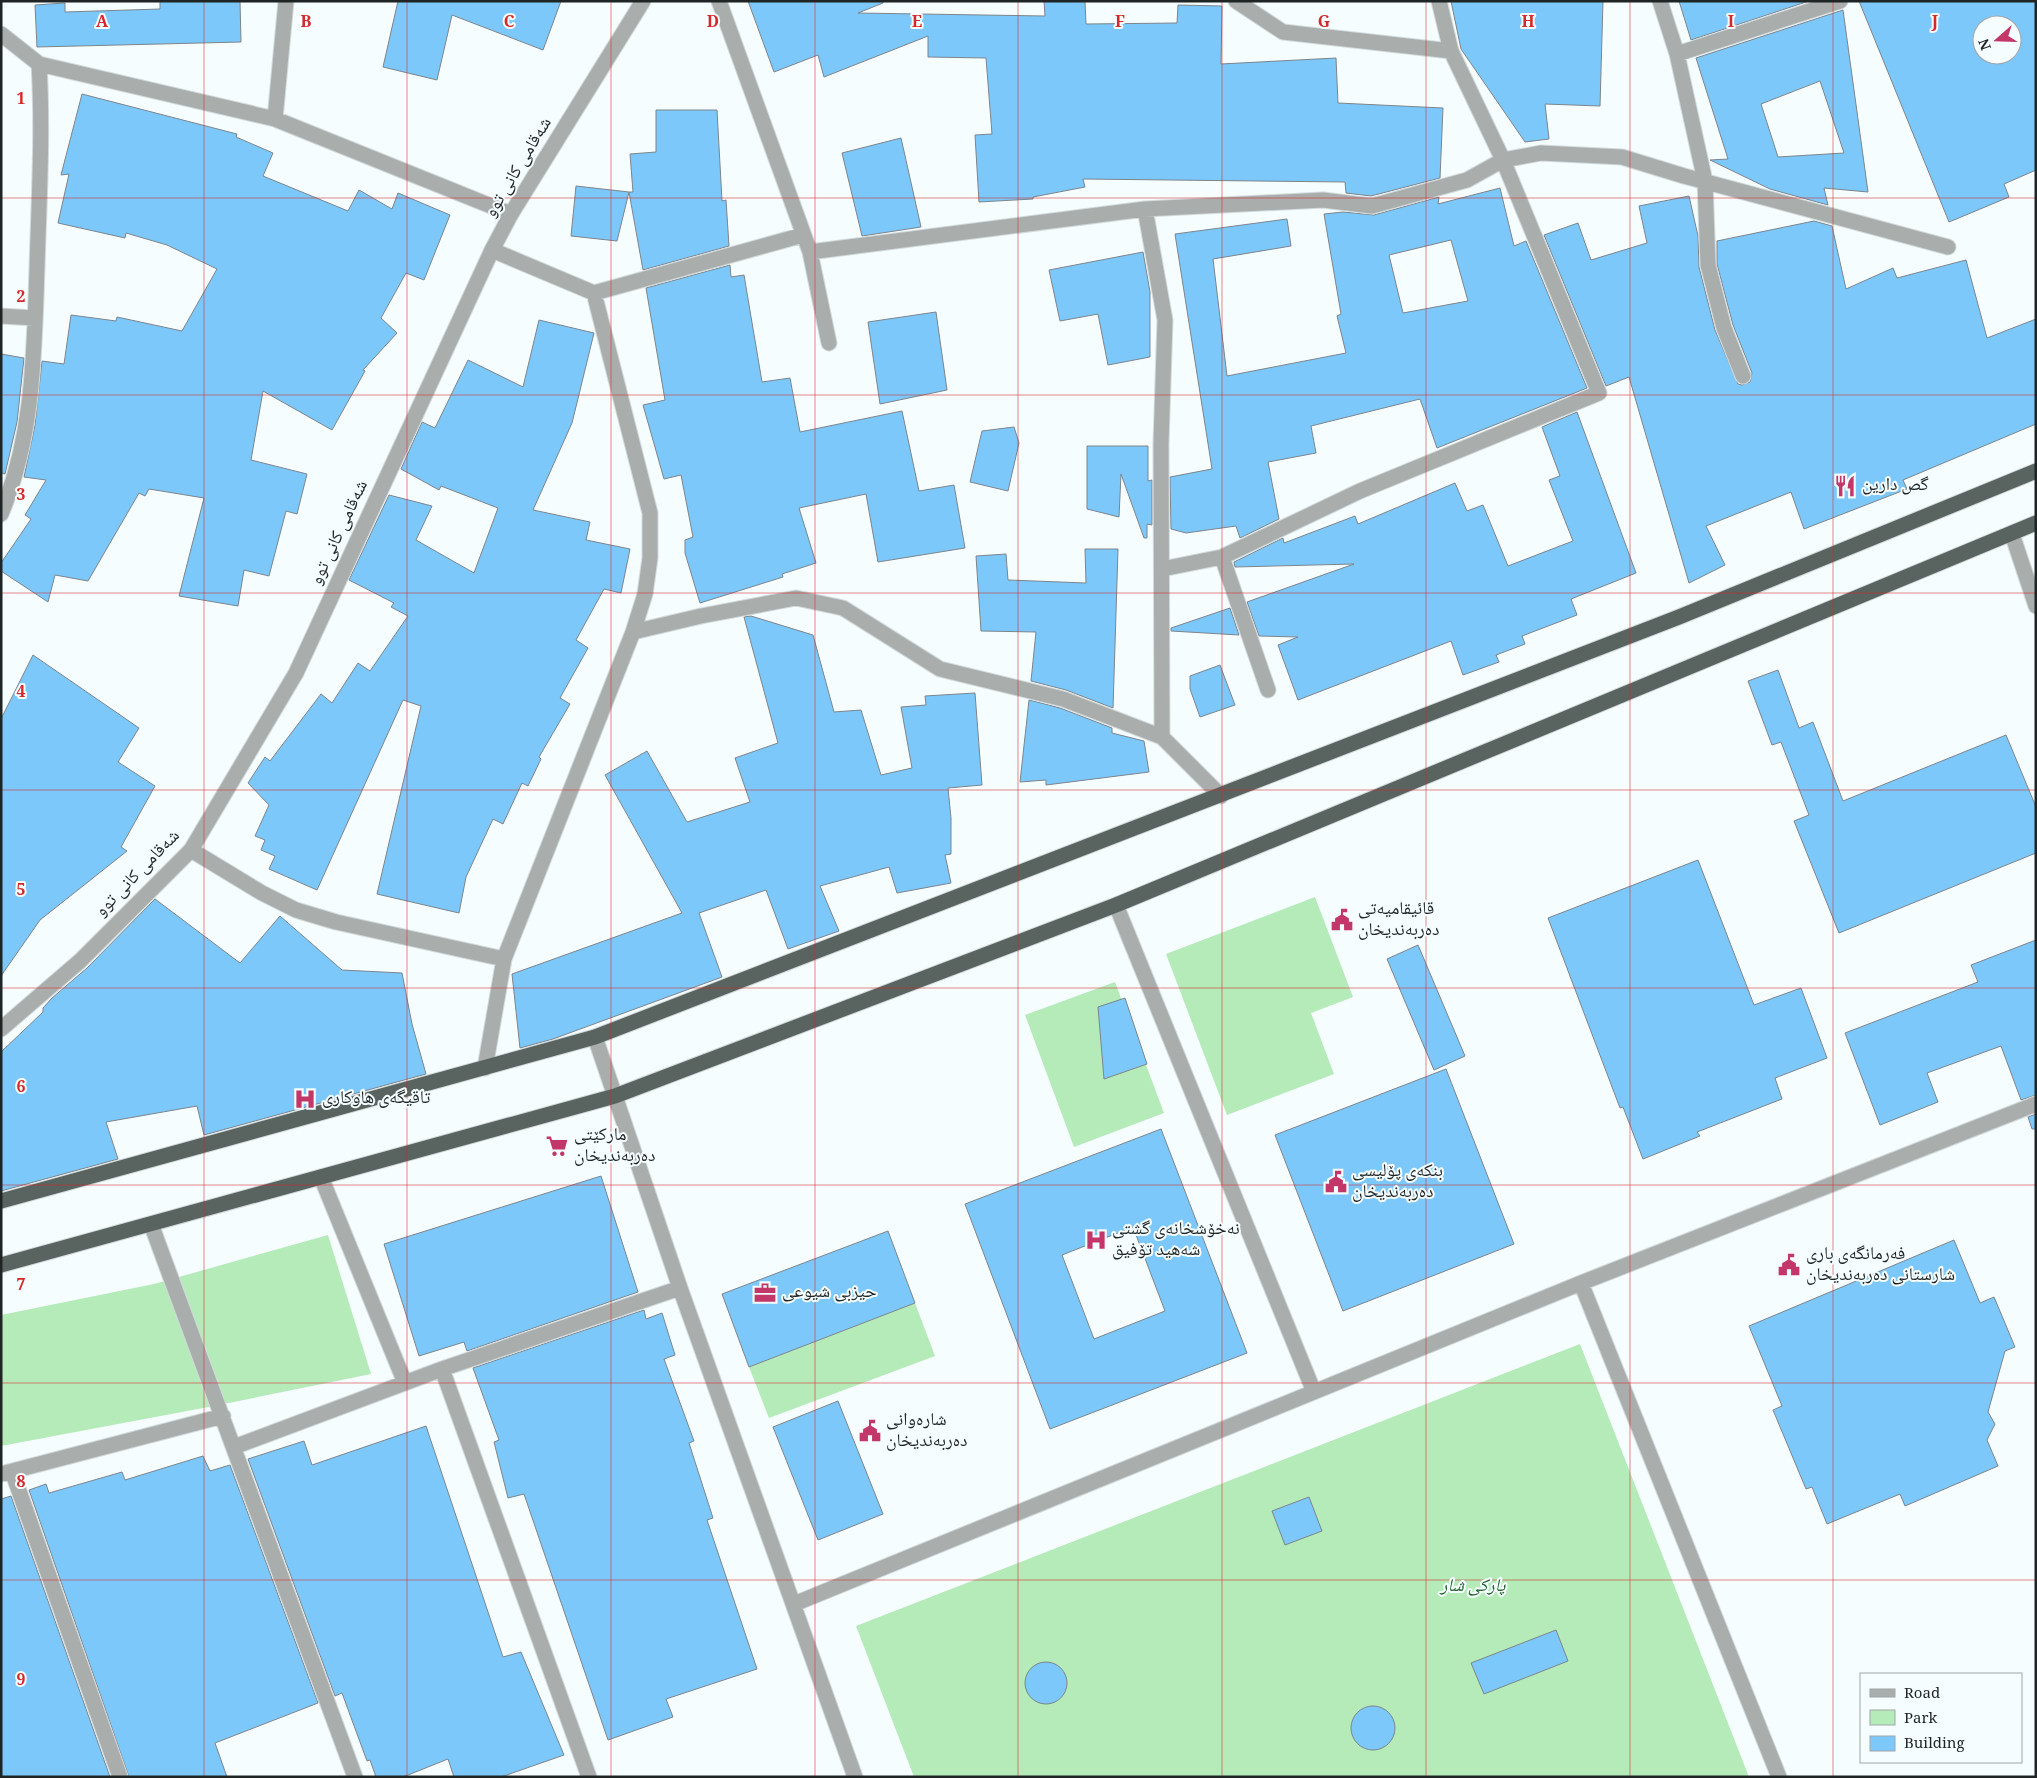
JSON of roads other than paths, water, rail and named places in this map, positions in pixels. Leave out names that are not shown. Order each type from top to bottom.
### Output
[{"type":"highway","points":[[1,1202],[595,1037],[1679,617],[2036,471]]},
{"type":"highway","points":[[1,1265],[615,1096],[1116,904],[2036,523]]},
{"type":"street","points":[[274,119],[286,1]]},
{"type":"street","name":"شەقامی کانی توو","points":[[1,1029],[80,960],[191,850],[296,673],[492,250],[511,214],[643,1]]},
{"type":"street","points":[[719,1],[810,252],[829,343]]},
{"type":"street","points":[[1236,1],[1283,32],[1451,51]]},
{"type":"street","points":[[1162,568],[1222,557],[1360,491],[1599,393],[1503,160],[1451,51],[1439,1]]},
{"type":"street","points":[[1660,1],[1677,54],[1705,182],[1708,265],[1724,328],[1743,376]]},
{"type":"street","points":[[1677,54],[1840,1]]},
{"type":"street","points":[[1,34],[40,64],[274,119],[511,214]]},
{"type":"street","points":[[1,514],[15,481],[32,388],[42,123],[40,64]]},
{"type":"street","points":[[810,252],[1145,209],[1322,200],[1372,206],[1467,180],[1503,160],[1542,153],[1622,157],[1705,182],[1948,247]]},
{"type":"street","points":[[1145,209],[1165,320],[1161,442],[1162,737]]},
{"type":"street","points":[[492,250],[594,293],[803,235]]},
{"type":"street","points":[[485,1068],[504,959],[633,632],[645,594],[650,558],[650,513],[594,293]]},
{"type":"street","points":[[1,316],[35,318]]},
{"type":"street","points":[[2012,534],[2036,606]]},
{"type":"street","points":[[1222,557],[1268,690]]},
{"type":"street","points":[[633,632],[701,616],[796,598],[843,608],[940,669],[1063,699],[1162,737],[1221,796]]},
{"type":"street","points":[[191,850],[262,893],[296,910],[336,922],[504,959]]},
{"type":"street","points":[[1116,904],[1314,1392]]},
{"type":"street","points":[[595,1037],[680,1288],[855,1777]]},
{"type":"street","points":[[794,1604],[1581,1283],[2036,1104]]},
{"type":"street","points":[[321,1177],[405,1384]]},
{"type":"street","points":[[151,1224],[355,1777]]},
{"type":"street","points":[[1581,1283],[1779,1777]]},
{"type":"street","points":[[234,1447],[442,1369],[680,1288]]},
{"type":"street","points":[[442,1369],[589,1777]]},
{"type":"street","points":[[120,1777],[6,1472],[223,1416]]},
{"type":"place","name":"گص دارین","points":[[1845,486]]},
{"type":"place","name":"قائیقامیەتی دەربەندیخان","points":[[1342,920]]},
{"type":"place","name":"تاقیگەی هاوکاری","points":[[305,1099]]},
{"type":"place","name":"مارکێتی دەربەندیخان","points":[[557,1146]]},
{"type":"place","name":"بنکەی پۆلیسی دەربەندیخان","points":[[1336,1182]]},
{"type":"place","name":"نەخۆشخانەی گشتی شەهید تۆفیق","points":[[1096,1240]]},
{"type":"place","name":"فەرمانگەی باری شارستانی دەربەندیخان","points":[[1789,1265]]},
{"type":"place","name":"حیزبی شیوعی","points":[[765,1293]]},
{"type":"place","name":"شارەوانی دەربەندیخان","points":[[870,1431]]},
{"type":"park label","name":"پاركى شار","points":[[1473,1587]]}]
